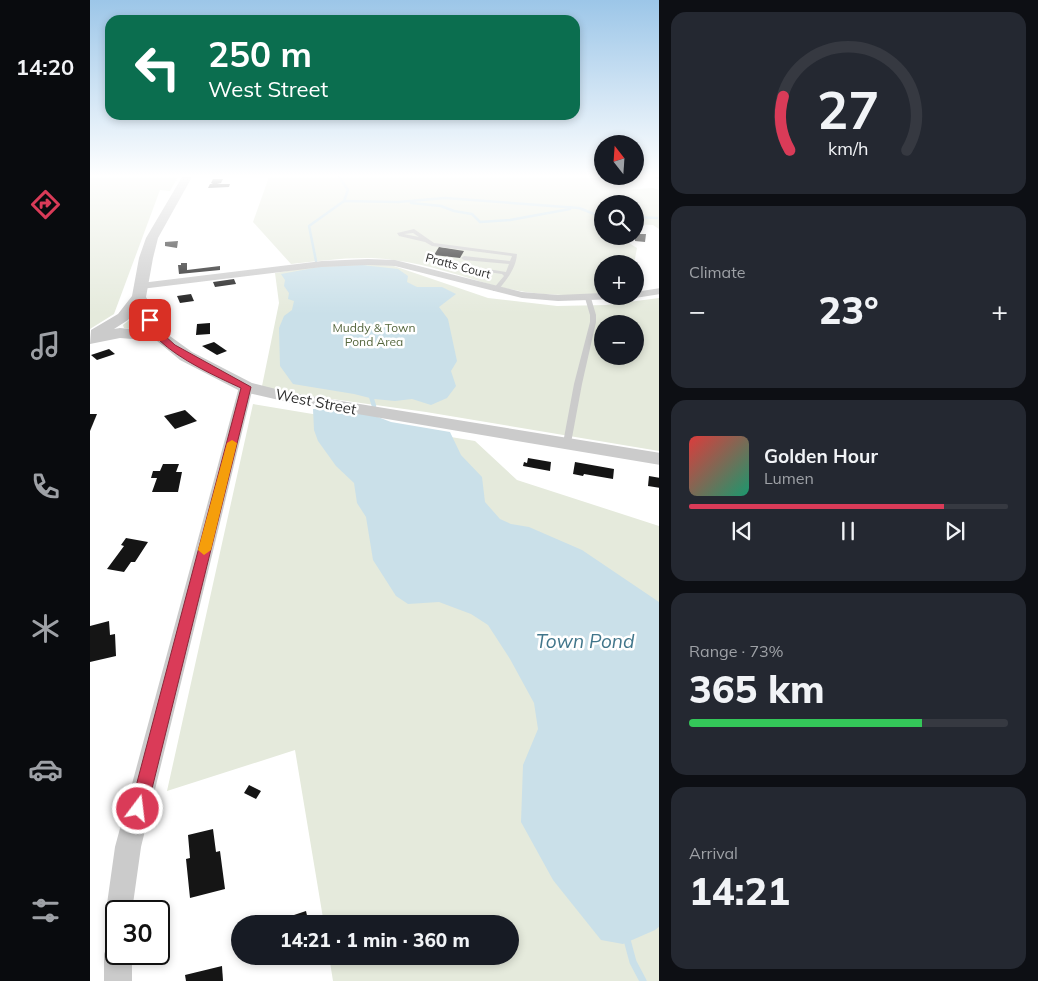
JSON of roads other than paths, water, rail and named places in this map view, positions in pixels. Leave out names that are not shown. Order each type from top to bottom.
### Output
[{"type":"street","points":[[90,338],[123,317],[140,291],[152,238],[161,223]]},
{"type":"street","name":"Pratts Court","points":[[140,291],[322,264],[368,262],[395,264],[495,290],[532,296],[594,298]]},
{"type":"street","name":"West Street","points":[[140,291],[161,337],[192,359],[246,387],[344,408],[659,459]]},
{"type":"street","points":[[644,294],[659,291]]},
{"type":"street","points":[[90,338],[120,333],[161,337]]},
{"type":"street","points":[[120,900],[128,847],[246,387]]},
{"type":"street","points":[[118,965],[118,981]]},
{"type":"lane","points":[[425,240],[437,245],[515,255],[507,276],[495,290]]},
{"type":"lane","points":[[464,258],[512,263]]},
{"type":"lane","points":[[445,264],[500,272],[507,276]]},
{"type":"lane","points":[[567,443],[578,384],[593,322],[588,298]]},
{"type":"water","points":[[362,265],[398,269],[408,276],[407,282],[417,287],[442,287],[456,294],[439,307],[448,319],[457,361],[451,371],[456,386],[447,398],[431,405],[412,399],[395,401],[374,399],[293,384],[280,366],[279,328],[284,316],[292,310],[294,301],[288,299],[289,293],[284,286],[285,280],[281,274],[319,267]]},
{"type":"water","name":"Town Pond","points":[[326,408],[370,414],[391,422],[450,432],[461,455],[482,477],[485,502],[500,519],[511,524],[529,527],[582,550],[659,602],[659,927],[655,930],[623,944],[601,940],[553,880],[521,822],[523,765],[538,729],[534,703],[510,659],[488,625],[471,614],[439,602],[408,604],[396,596],[373,560],[366,517],[357,503],[354,483],[336,466],[318,441],[314,430],[313,409]]},
{"type":"waterway","points":[[314,223],[309,226],[316,261]]},
{"type":"waterway","points":[[370,393],[374,406]]},
{"type":"waterway","points":[[626,936],[633,962],[643,981]]},
{"type":"park label","name":"Muddy & Town Pond Area","points":[[374,335]]}]
